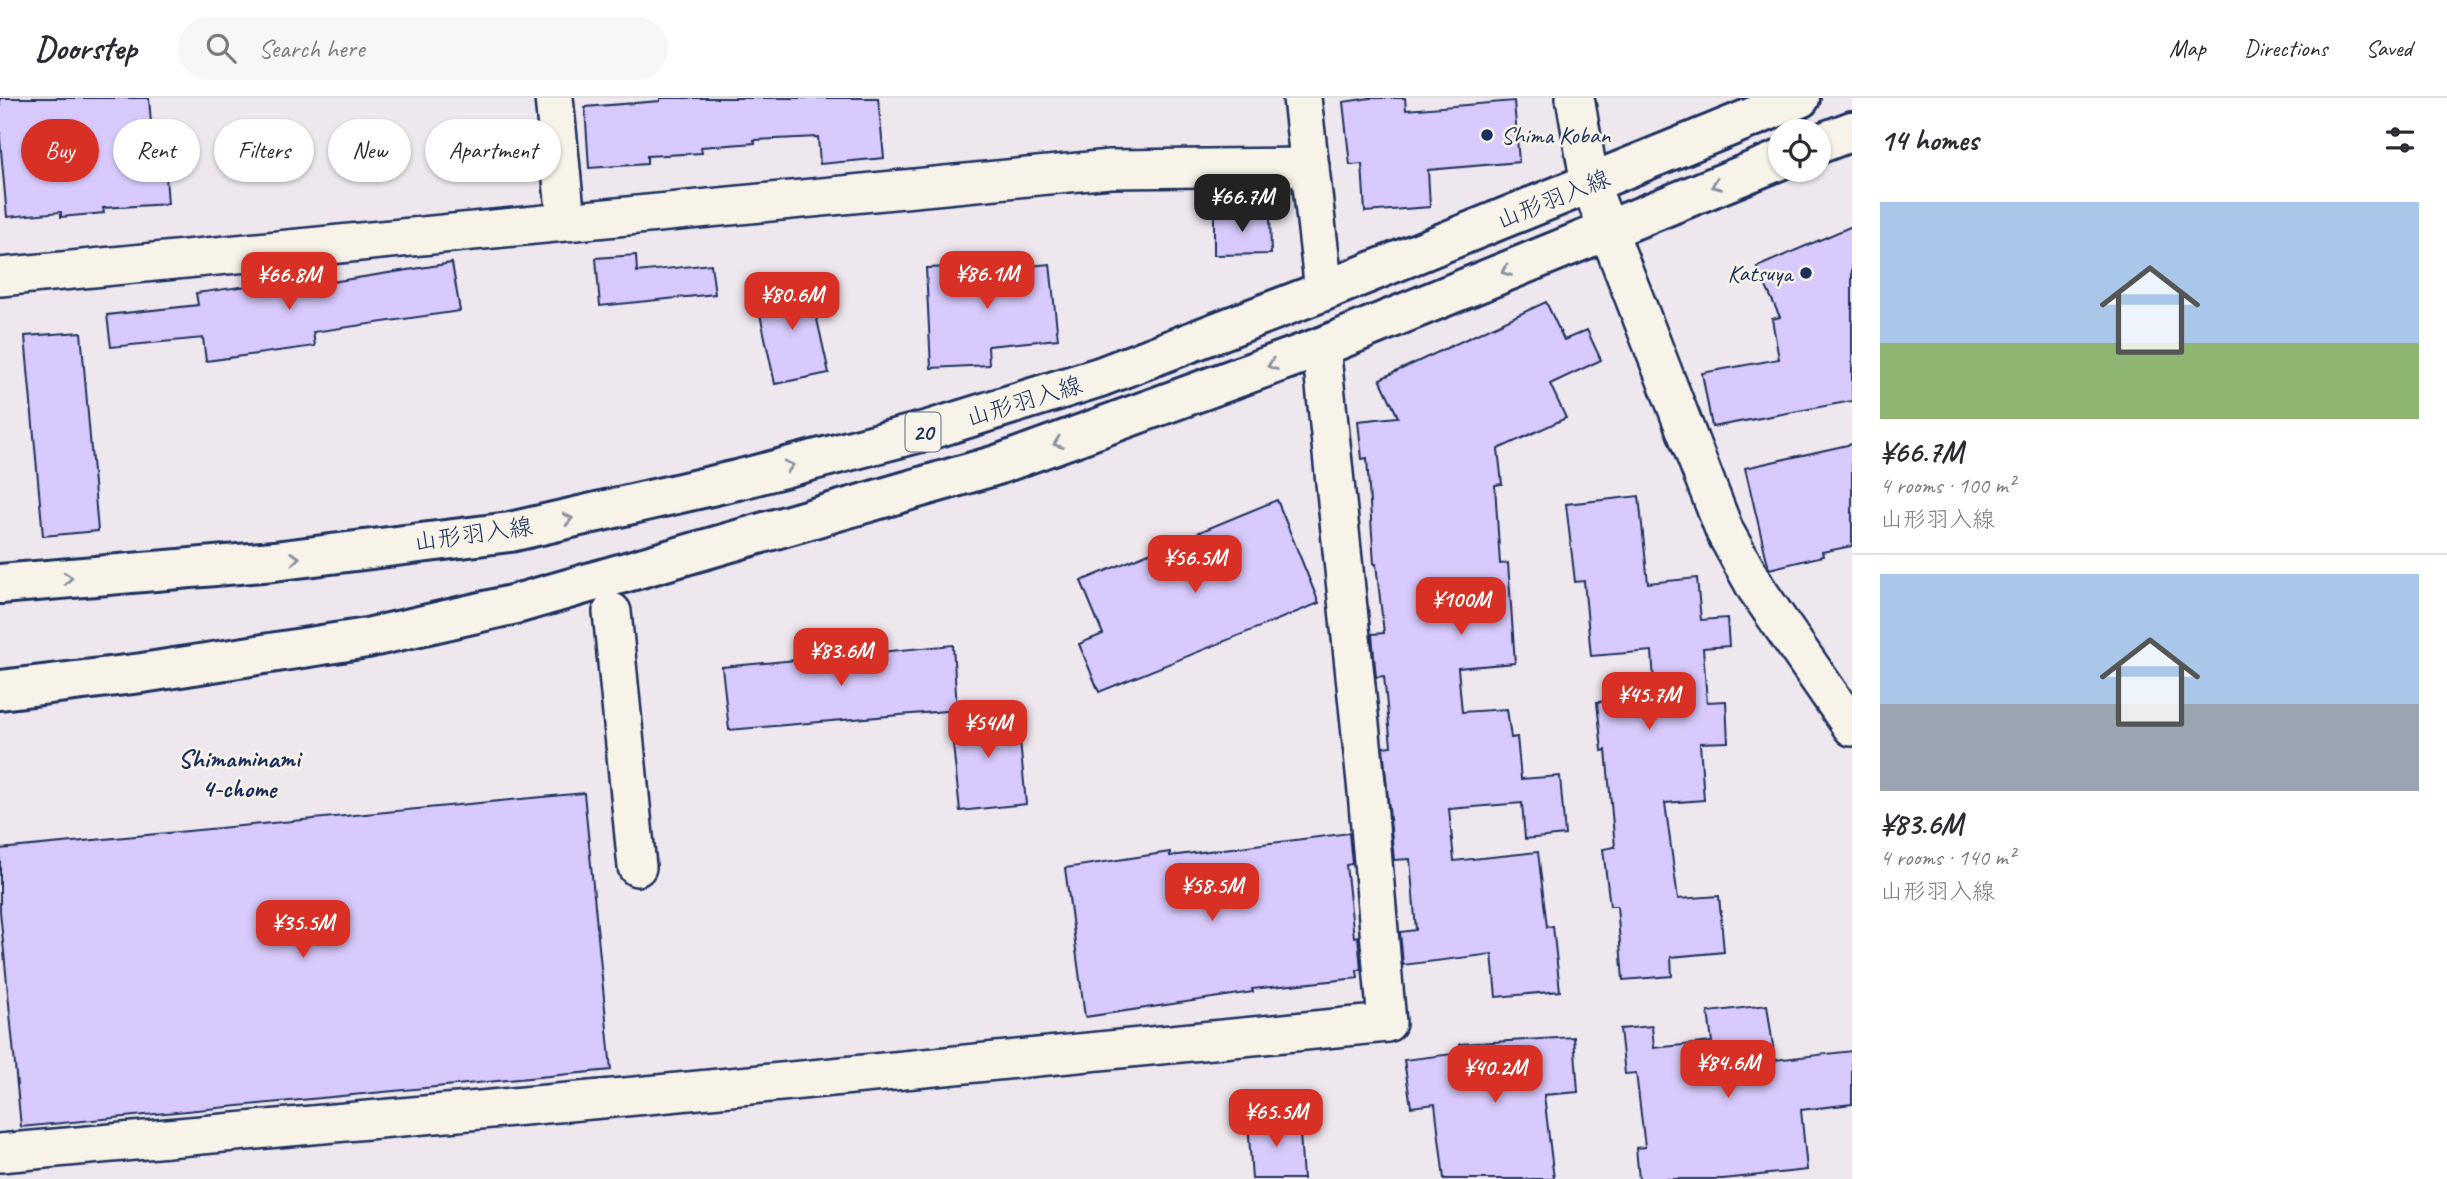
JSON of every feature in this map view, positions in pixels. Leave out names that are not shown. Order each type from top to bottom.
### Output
[{"type":"main road","name":"山形羽入線","points":[[0,583],[274,561],[510,532],[737,480],[929,430],[1100,377],[1324,291],[1800,98]]},
{"type":"main road","points":[[1831,139],[1852,131]]},
{"type":"main road","name":"山形羽入線","points":[[0,690],[142,673],[367,638],[516,604],[997,465],[1321,347],[1768,165]]},
{"type":"street","points":[[554,98],[566,220]]},
{"type":"street","points":[[1302,98],[1324,291]]},
{"type":"street","points":[[1575,98],[1590,184],[1725,532],[1756,588],[1852,727]]},
{"type":"street","points":[[0,277],[1110,169],[1310,167]]},
{"type":"street","points":[[0,1153],[658,1094],[1387,1023],[1367,792],[1321,347]]},
{"type":"street","points":[[612,612],[637,867]]},
{"type":"building","points":[[0,98],[149,98],[151,119],[113,119],[113,182],[166,182],[168,204],[103,208],[104,213],[61,217],[61,212],[7,217],[0,139]]},
{"type":"building","points":[[660,98],[878,98],[884,158],[820,164],[818,137],[754,140],[755,143],[701,147],[702,153],[647,156],[647,164],[589,168],[585,107],[660,101]]},
{"type":"building","points":[[1370,98],[1405,98],[1406,110],[1514,101],[1519,162],[1428,170],[1430,207],[1365,212],[1362,164],[1350,165],[1343,102]]},
{"type":"building","points":[[1214,213],[1270,213],[1271,254],[1214,255]]},
{"type":"building","points":[[1852,226],[1852,401],[1712,427],[1702,373],[1779,359],[1772,319],[1780,317],[1757,267]]},
{"type":"building","points":[[636,255],[637,272],[711,264],[715,294],[600,306],[596,258]]},
{"type":"building","points":[[452,263],[460,311],[313,332],[315,346],[206,361],[203,338],[111,347],[107,315],[198,305],[196,293],[305,278],[306,286]]},
{"type":"building","points":[[1050,264],[1058,339],[988,346],[989,365],[931,368],[926,268],[984,266],[984,270]]},
{"type":"building","points":[[808,279],[829,373],[775,384],[755,291]]},
{"type":"building","points":[[1546,302],[1564,340],[1587,330],[1601,360],[1550,384],[1566,418],[1498,449],[1502,484],[1495,485],[1500,564],[1508,563],[1515,663],[1458,668],[1462,712],[1507,709],[1511,738],[1517,737],[1521,779],[1560,776],[1565,835],[1525,839],[1522,803],[1449,809],[1454,861],[1538,852],[1547,927],[1553,926],[1560,991],[1496,997],[1492,954],[1403,965],[1400,932],[1416,930],[1410,859],[1394,860],[1383,747],[1391,746],[1384,676],[1376,677],[1372,634],[1384,633],[1374,564],[1367,458],[1362,459],[1358,421],[1398,417],[1380,379]]},
{"type":"building","points":[[81,332],[98,531],[43,536],[25,336]]},
{"type":"building","points":[[1852,444],[1852,546],[1822,552],[1823,556],[1769,569],[1745,468]]},
{"type":"building","points":[[1639,496],[1648,583],[1697,578],[1701,620],[1727,618],[1729,646],[1703,648],[1707,702],[1726,701],[1728,742],[1700,743],[1704,800],[1665,803],[1678,899],[1719,896],[1724,952],[1671,957],[1672,976],[1623,980],[1617,906],[1610,906],[1603,849],[1615,847],[1606,750],[1602,751],[1597,702],[1655,698],[1652,651],[1591,656],[1584,581],[1575,582],[1566,504]]},
{"type":"building","points":[[1277,500],[1319,603],[1099,692],[1079,644],[1103,634],[1081,581]]},
{"type":"building","points":[[953,645],[957,710],[729,730],[722,667]]},
{"type":"building","points":[[1017,709],[1026,804],[960,811],[950,716]]},
{"type":"building","points":[[584,793],[611,1070],[21,1127],[0,911],[0,849]]},
{"type":"building","points":[[1349,833],[1352,864],[1346,865],[1354,937],[1358,936],[1361,970],[1357,970],[1358,978],[1252,989],[1253,992],[1085,1017],[1065,868],[1170,852],[1170,856]]},
{"type":"building","points":[[1767,1005],[1775,1060],[1852,1051],[1852,1104],[1801,1110],[1807,1170],[1723,1179],[1639,1179],[1636,1148],[1645,1147],[1636,1073],[1625,1074],[1620,1029],[1652,1026],[1654,1048],[1712,1042],[1708,1012]]},
{"type":"building","points":[[1574,1037],[1578,1092],[1544,1095],[1554,1179],[1444,1179],[1435,1104],[1411,1107],[1404,1060],[1461,1053],[1460,1044]]},
{"type":"building","points":[[1299,1117],[1303,1179],[1252,1179],[1248,1121]]},
{"type":"place","name":"Shima Koban","points":[[1487,135]]},
{"type":"place","name":"Katsuya","points":[[1806,273]]},
{"type":"district","name":"Shimaminami 4-chome","points":[[239,773]]}]
